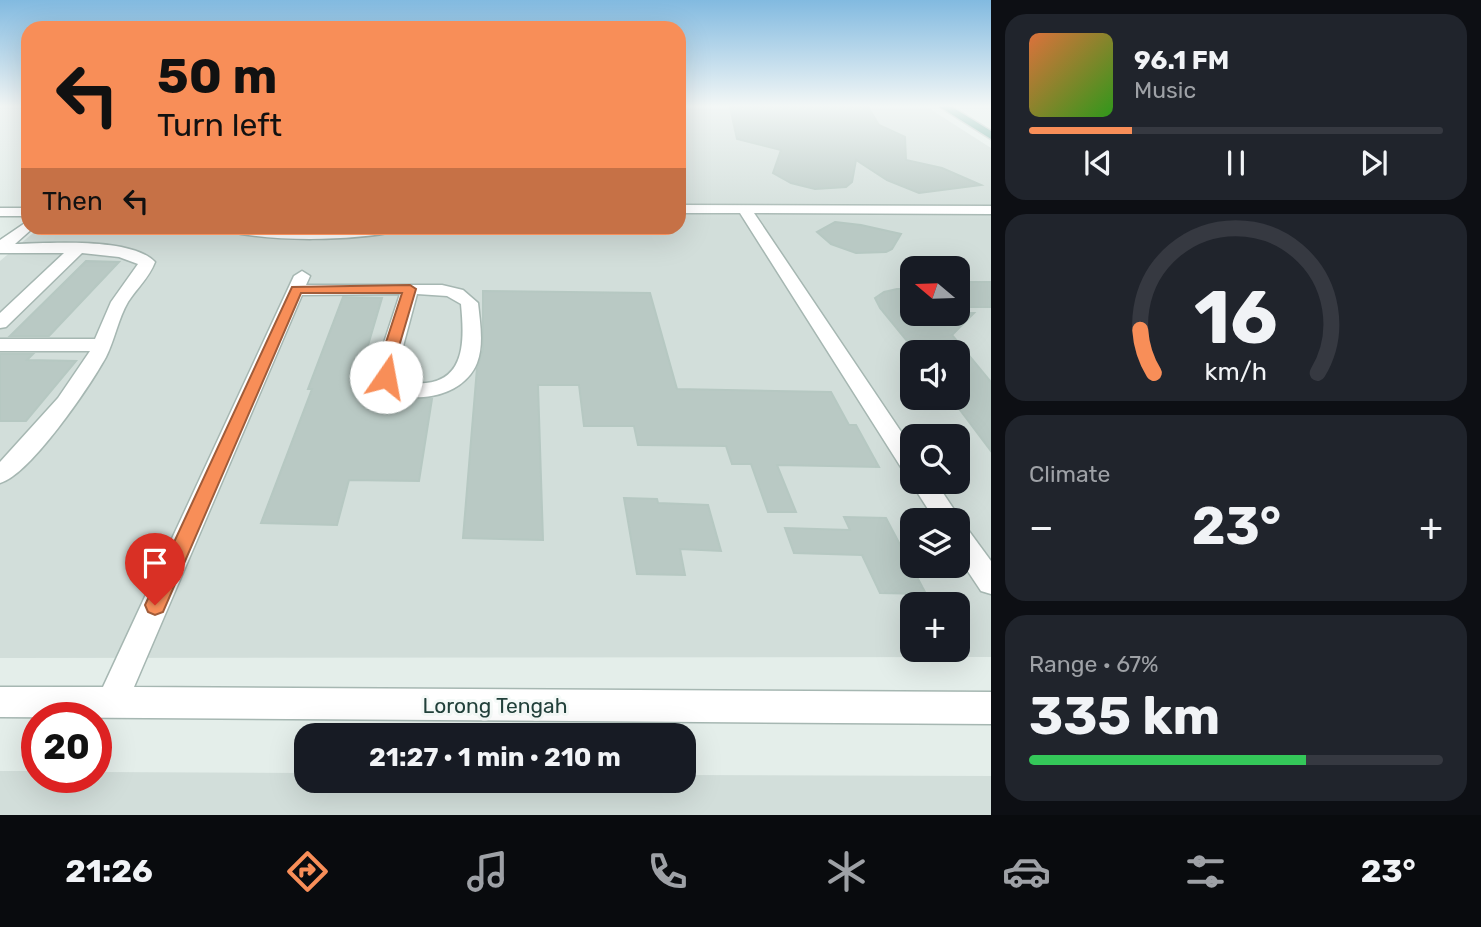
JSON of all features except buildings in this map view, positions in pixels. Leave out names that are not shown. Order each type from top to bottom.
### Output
[{"type":"street","points":[[686,209],[991,210]]},
{"type":"street","points":[[744,209],[900,449]]},
{"type":"street","points":[[0,212],[21,212]]},
{"type":"street","points":[[0,248],[21,231]]},
{"type":"street","points":[[0,248],[126,253],[140,256],[147,262],[144,272],[121,301],[108,324],[96,356],[27,449],[0,475]]},
{"type":"street","points":[[0,323],[77,249]]},
{"type":"street","points":[[112,702],[299,283],[410,289],[460,294],[469,303],[472,327],[465,370],[450,385],[437,390],[398,387],[386,377],[385,370],[410,289]]},
{"type":"street","points":[[0,345],[101,345]]},
{"type":"street","points":[[970,553],[991,583]]},
{"type":"street","name":"Lorong Tengah","points":[[0,702],[21,702]]},
{"type":"street","name":"Lorong Tengah","points":[[112,702],[991,708]]},
{"type":"shaded area","points":[[686,145],[986,145],[991,148],[991,657],[970,657],[970,592],[900,592],[900,657],[0,658],[0,261],[31,235],[686,235]]},
{"type":"shaded area","points":[[0,771],[21,771],[21,793],[112,793],[112,772],[294,773],[294,793],[696,793],[696,775],[991,776],[991,815],[0,815]]},
{"type":"route","points":[[155,605],[296,290],[410,289],[385,370],[386,377]]}]
